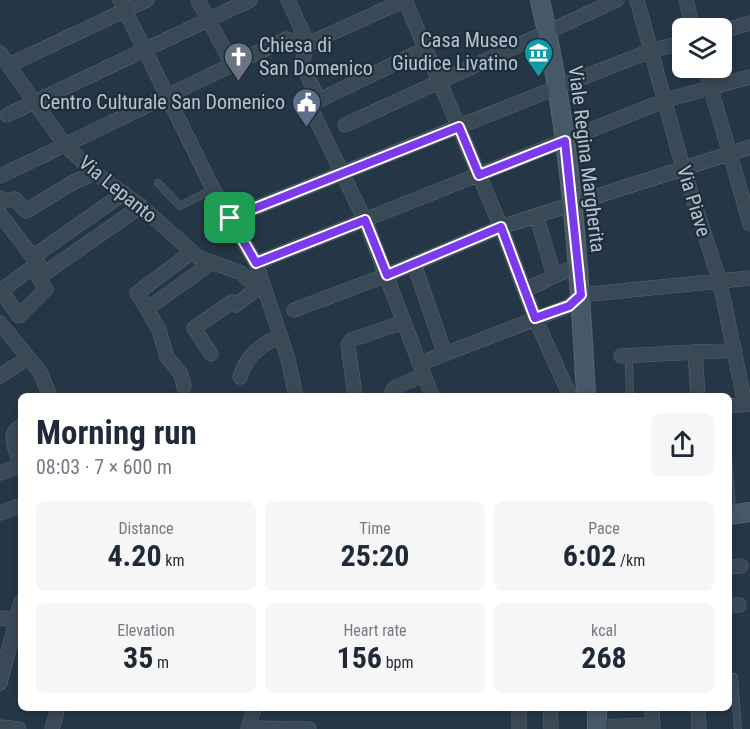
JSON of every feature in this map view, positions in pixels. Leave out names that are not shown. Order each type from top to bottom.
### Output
[{"type":"street","points":[[9,65],[122,5],[147,0]]},
{"type":"street","points":[[198,0],[232,64]]},
{"type":"street","points":[[7,115],[250,0]]},
{"type":"street","points":[[288,0],[308,44],[302,62],[313,103],[342,174],[365,220],[431,393]]},
{"type":"street","points":[[0,176],[286,39],[308,44],[405,0],[501,227],[535,318],[569,393]]},
{"type":"street","name":"Viale Regina Margherita","points":[[540,0],[558,87],[573,206],[581,295],[586,393]]},
{"type":"street","points":[[345,125],[547,30],[617,0]]},
{"type":"street","name":"Via Piave","points":[[637,0],[653,50],[684,168],[720,282],[747,404]]},
{"type":"street","points":[[686,0],[690,18]]},
{"type":"street","points":[[122,5],[213,189],[256,263],[262,289],[281,336],[295,393]]},
{"type":"street","points":[[732,29],[750,23]]},
{"type":"street","points":[[230,218],[558,87],[653,50],[672,45]]},
{"type":"street","points":[[313,103],[427,48]]},
{"type":"street","name":"Via Lepanto","points":[[0,53],[33,104],[64,144],[95,173],[141,206],[192,252],[211,263],[241,273],[262,289]]},
{"type":"street","points":[[256,263],[666,100],[750,77]]},
{"type":"street","points":[[708,78],[750,224]]},
{"type":"street","points":[[294,310],[387,275],[501,227],[573,206],[750,147]]},
{"type":"street","points":[[0,198],[3,201],[15,199],[26,211],[72,183],[95,173]]},
{"type":"street","points":[[37,265],[123,193]]},
{"type":"street","points":[[37,265],[141,206]]},
{"type":"street","points":[[0,214],[37,265]]},
{"type":"street","points":[[537,217],[554,276]]},
{"type":"street","points":[[184,387],[181,374],[167,357],[159,330],[138,293],[192,252]]},
{"type":"street","points":[[147,309],[211,263]]},
{"type":"street","points":[[414,264],[445,354]]},
{"type":"street","points":[[525,290],[578,264]]},
{"type":"street","points":[[392,393],[394,388],[445,354],[569,306],[581,295],[750,278]]},
{"type":"street","points":[[211,354],[194,328],[231,302],[236,305],[262,289]]},
{"type":"street","points":[[355,393],[348,345],[351,340],[404,322]]},
{"type":"street","points":[[0,323],[40,372],[49,393]]},
{"type":"street","points":[[240,376],[245,360],[266,342],[281,336]]},
{"type":"street","points":[[625,359],[735,350]]},
{"type":"street","points":[[694,352],[698,393]]},
{"type":"street","points":[[0,376],[28,358]]},
{"type":"street","points":[[732,406],[747,404]]},
{"type":"street","points":[[18,429],[12,439],[18,456]]},
{"type":"street","points":[[0,473],[18,466]]},
{"type":"street","points":[[0,513],[18,506]]},
{"type":"street","points":[[0,681],[18,613]]},
{"type":"street","points":[[0,618],[16,620]]},
{"type":"street","points":[[52,729],[57,711]]},
{"type":"street","points":[[253,711],[248,729],[309,729]]},
{"type":"street","points":[[519,711],[519,729]]},
{"type":"street","points":[[550,711],[551,729]]},
{"type":"street","points":[[597,711],[597,728],[645,726],[653,729],[652,711]]},
{"type":"street","points":[[698,711],[699,729]]},
{"type":"street","points":[[0,727],[19,729]]},
{"type":"lane","points":[[158,183],[180,206],[213,189]]},
{"type":"lane","points":[[625,359],[630,393]]},
{"type":"lane","points":[[732,483],[737,514]]},
{"type":"lane","points":[[732,676],[734,676],[738,729]]},
{"type":"place","name":"Casa Museo Giudice Livatino","points":[[539,78]]},
{"type":"place","name":"Chiesa di San Domenico","points":[[238,82]]},
{"type":"place","name":"Centro Culturale San Domenico","points":[[306,128]]},
{"type":"route","points":[[459,127],[479,175],[565,141],[581,295],[569,306],[535,318],[501,227],[387,275],[365,220],[256,263],[230,218],[459,127]]}]
